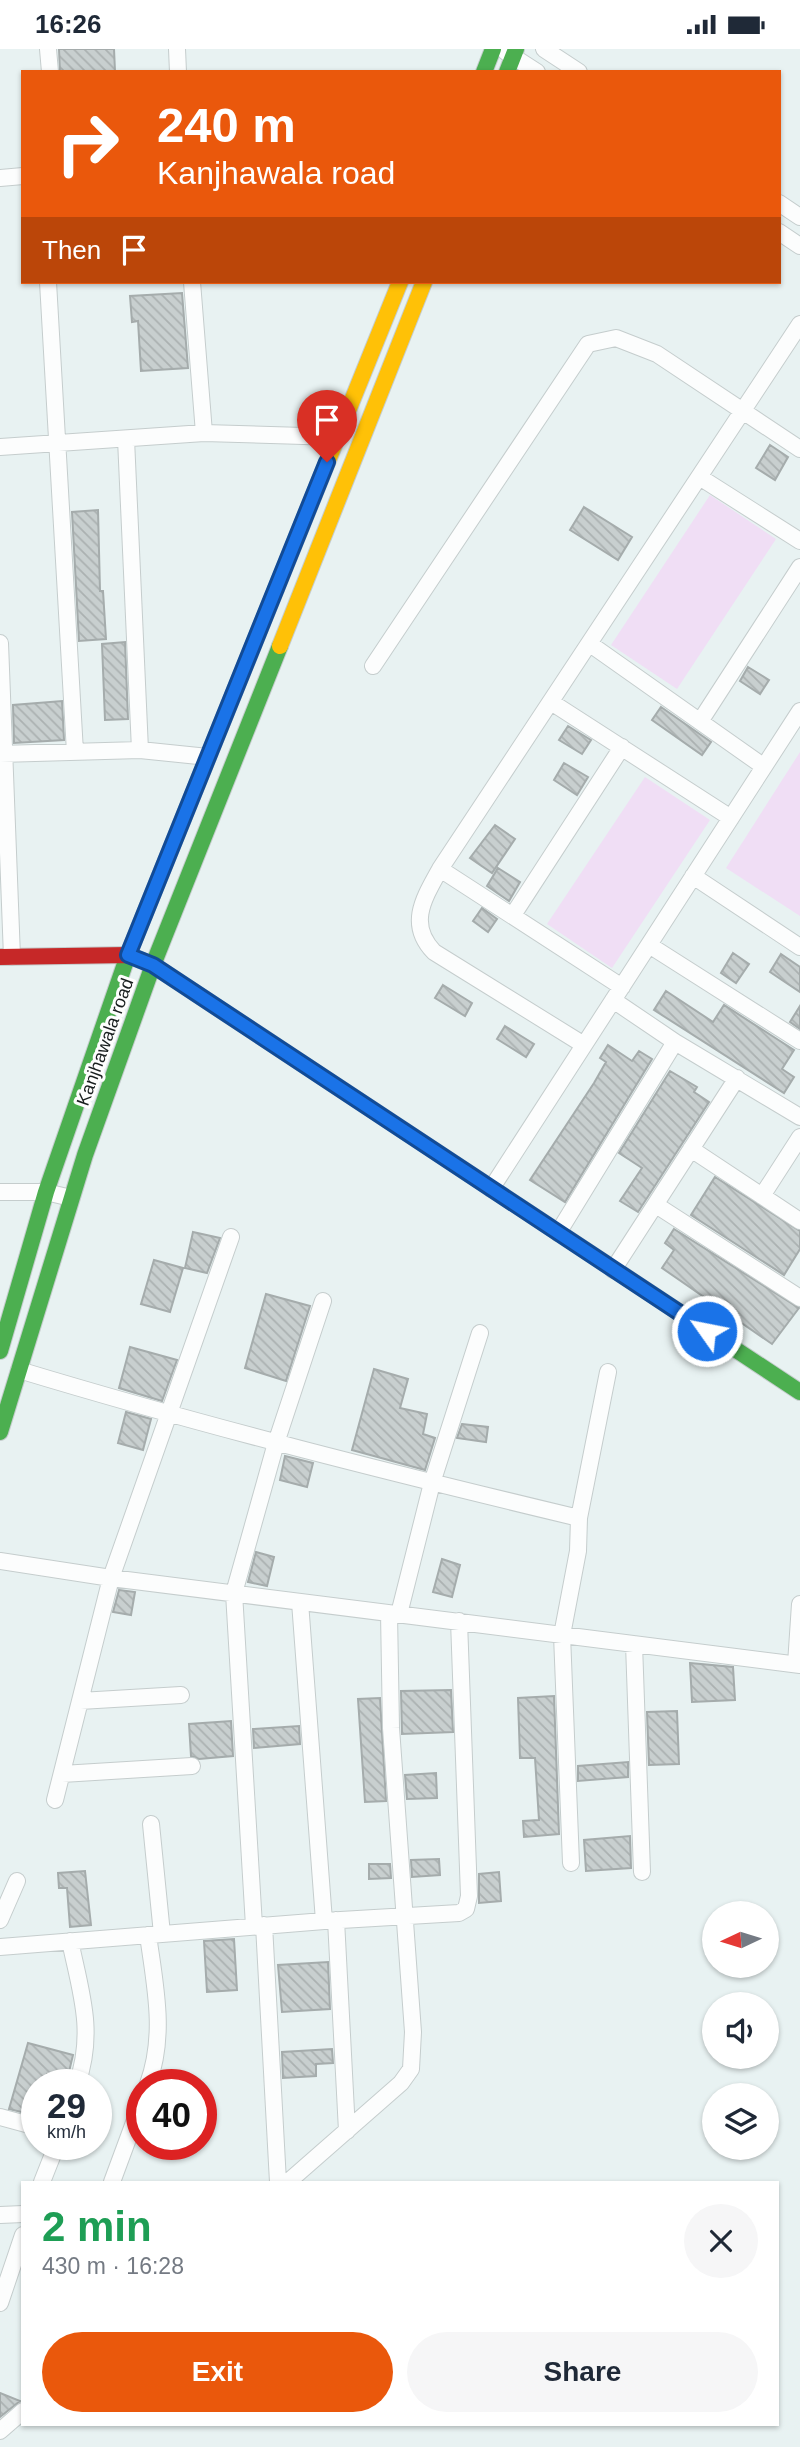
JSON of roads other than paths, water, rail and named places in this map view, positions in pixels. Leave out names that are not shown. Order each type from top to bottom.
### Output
[{"type":"main road","points":[[485,70],[493,49]]},
{"type":"main road","name":"Kanjhawala road","points":[[0,1351],[46,1192],[128,955],[399,284]]},
{"type":"main road","name":"Kanjhawala road","points":[[0,1432],[71,1198],[153,965],[423,284]]},
{"type":"main road","points":[[6,957],[128,955],[153,965],[800,1392]]},
{"type":"street","points":[[48,49],[50,70]]},
{"type":"street","points":[[177,49],[178,70]]},
{"type":"street","points":[[544,49],[576,70]]},
{"type":"street","points":[[509,56],[534,70]]},
{"type":"street","points":[[0,178],[21,176]]},
{"type":"street","points":[[781,204],[800,217]]},
{"type":"street","points":[[781,233],[800,246]]},
{"type":"street","points":[[48,284],[75,752]]},
{"type":"street","points":[[192,284],[204,433]]},
{"type":"street","points":[[584,1045],[435,952],[425,942],[418,919],[421,904],[440,869],[701,478],[742,410],[800,324]]},
{"type":"street","points":[[373,666],[588,344],[603,338],[628,341],[656,354],[800,449]]},
{"type":"street","points":[[0,447],[204,433],[337,437]]},
{"type":"street","points":[[126,439],[140,750]]},
{"type":"street","points":[[701,478],[800,541]]},
{"type":"street","points":[[701,720],[800,567]]},
{"type":"street","points":[[0,643],[6,957]]},
{"type":"street","points":[[590,644],[763,766]]},
{"type":"street","points":[[551,702],[731,818]]},
{"type":"street","points":[[491,1189],[800,711]]},
{"type":"street","points":[[513,915],[622,747]]},
{"type":"street","points":[[1,754],[140,750],[208,757]]},
{"type":"street","points":[[440,869],[513,915],[675,1042],[800,1117]]},
{"type":"street","points":[[693,876],[800,947]]},
{"type":"street","points":[[649,945],[800,1041]]},
{"type":"street","points":[[558,1233],[675,1042]]},
{"type":"street","points":[[614,1270],[737,1078]]},
{"type":"street","points":[[762,1196],[800,1137]]},
{"type":"street","points":[[691,1149],[800,1221]]},
{"type":"street","points":[[0,1192],[46,1192],[71,1198]]},
{"type":"street","points":[[656,1205],[800,1299]]},
{"type":"street","points":[[55,1800],[111,1578],[231,1237]]},
{"type":"street","points":[[278,2181],[234,1593],[276,1443],[323,1301]]},
{"type":"street","points":[[289,2181],[401,2083],[411,2069],[413,2042],[406,1917],[391,1728],[394,1614],[480,1333]]},
{"type":"street","points":[[19,1370],[167,1415],[579,1518]]},
{"type":"street","points":[[571,1863],[562,1635],[578,1551],[579,1518],[608,1372]]},
{"type":"street","points":[[0,1561],[111,1578],[798,1665],[800,1604]]},
{"type":"street","points":[[300,1602],[347,2131]]},
{"type":"street","points":[[0,1947],[330,1920],[459,1913],[466,1909],[469,1896],[459,1621]]},
{"type":"street","points":[[634,1644],[642,1872]]},
{"type":"street","points":[[80,1701],[181,1695]]},
{"type":"street","points":[[62,1774],[192,1766]]},
{"type":"street","points":[[151,1824],[159,2035],[158,2054],[153,2069]]},
{"type":"street","points":[[0,1920],[17,1881]]},
{"type":"street","points":[[70,1941],[88,2025],[87,2050],[81,2069]]},
{"type":"street","points":[[0,2117],[21,2123]]},
{"type":"street","points":[[112,2181],[126,2144]]},
{"type":"street","points":[[42,2181],[51,2160]]},
{"type":"street","points":[[0,2214],[21,2214]]},
{"type":"street","points":[[0,2303],[21,2241]]},
{"type":"street","points":[[0,2431],[21,2413]]}]
